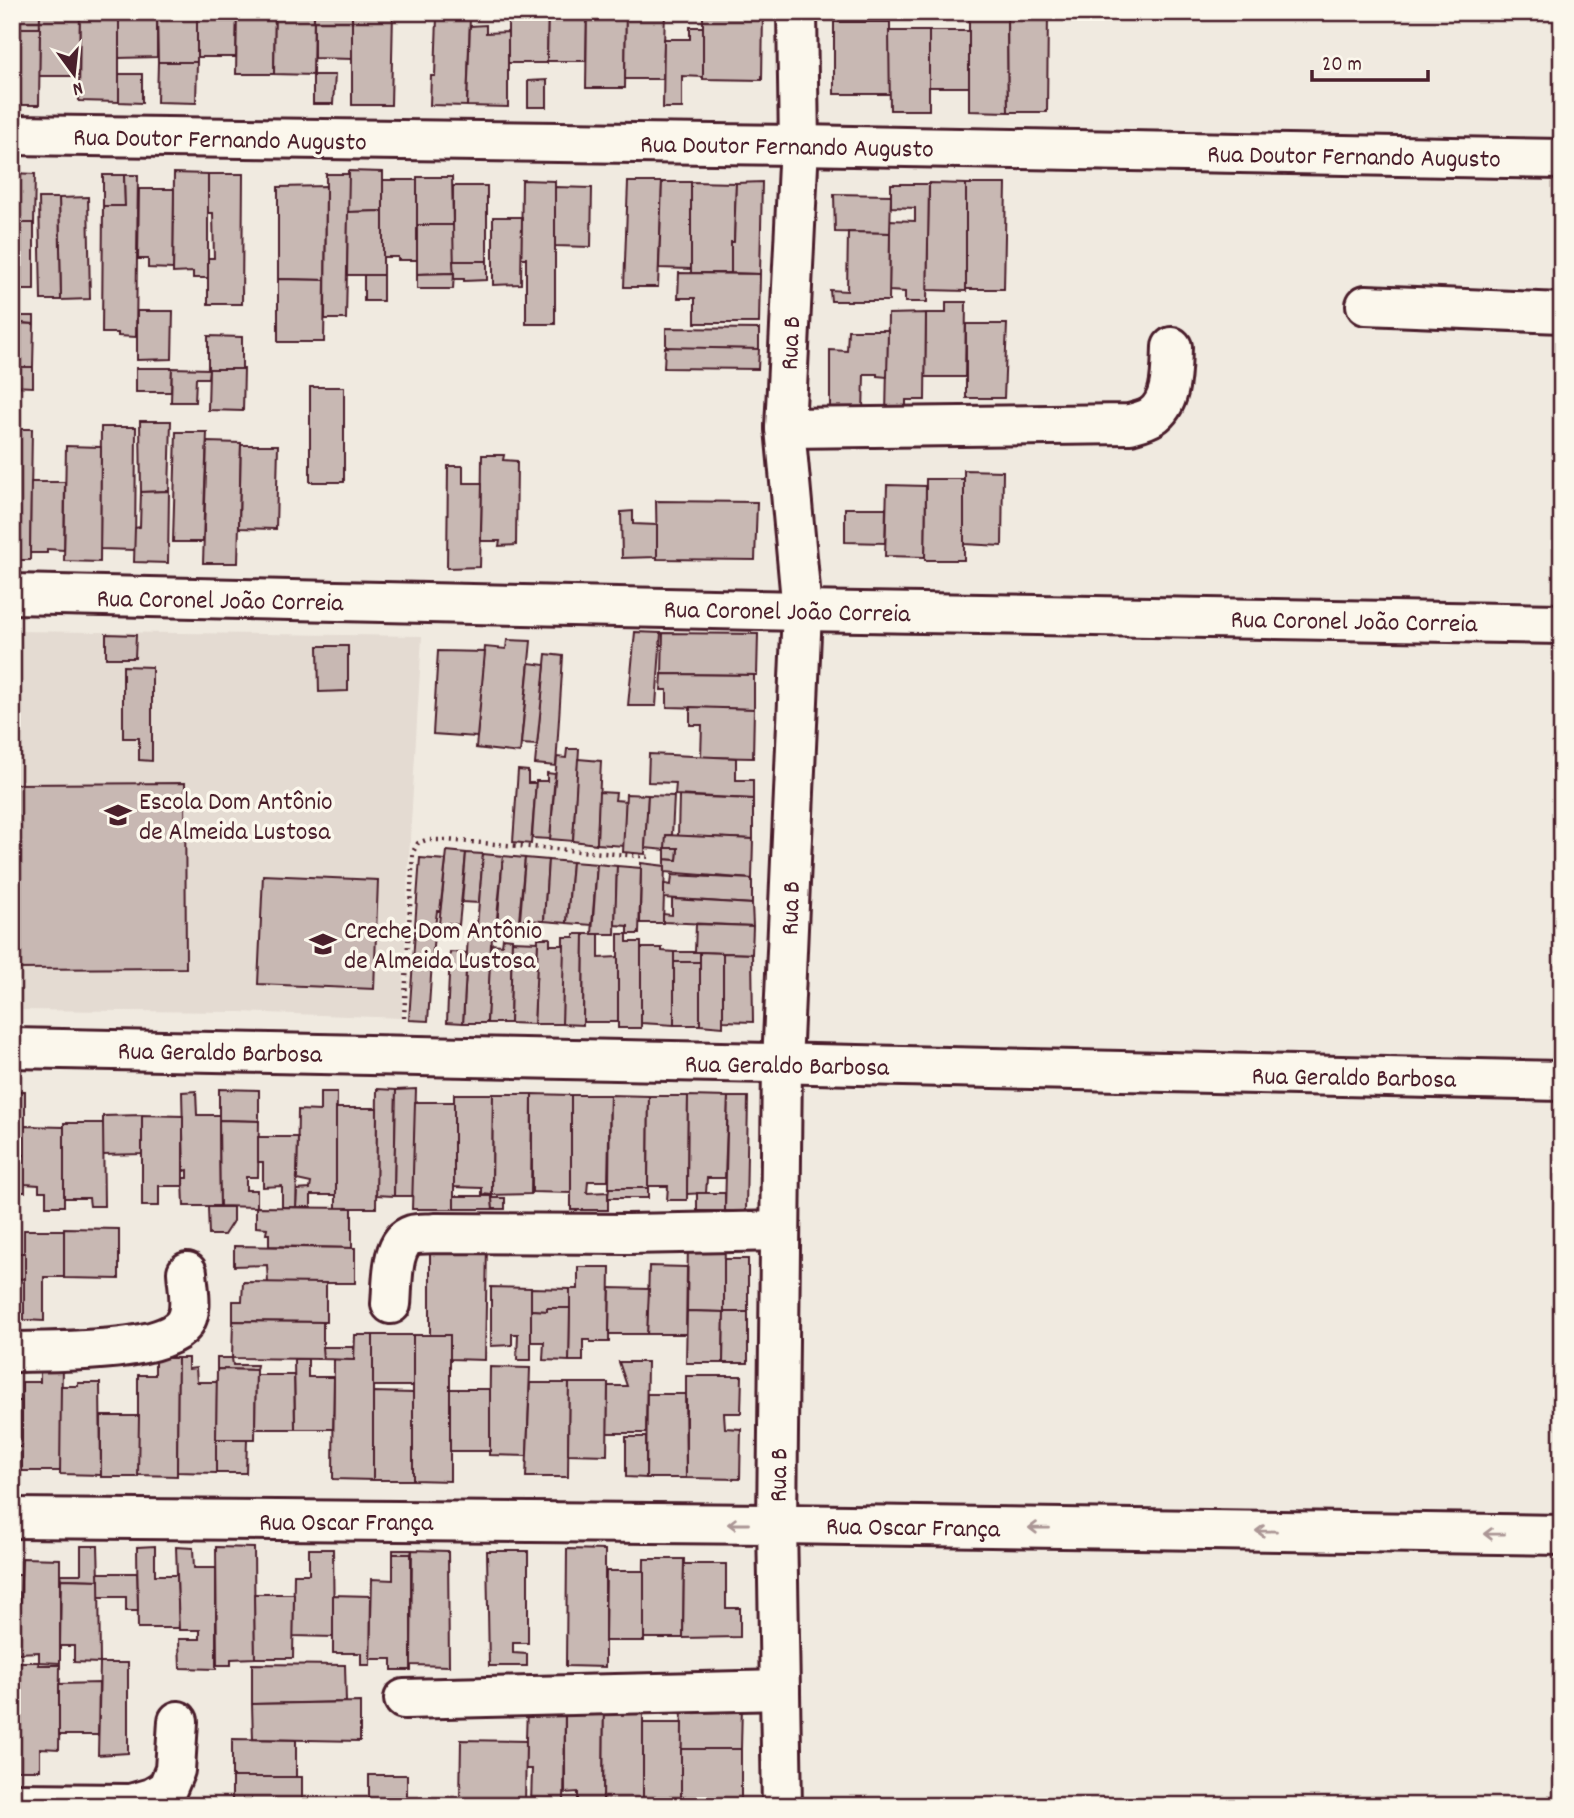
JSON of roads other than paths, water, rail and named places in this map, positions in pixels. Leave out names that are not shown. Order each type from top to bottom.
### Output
[{"type":"street","name":"Rua B","points":[[782,1806],[777,1524],[782,1064],[802,611],[785,428],[799,145],[797,12]]},
{"type":"street","name":"Rua Doutor Fernando Augusto","points":[[12,135],[799,145],[1562,159]]},
{"type":"street","points":[[1366,305],[1562,313]]},
{"type":"street","points":[[785,428],[1130,424],[1151,417],[1164,404],[1170,383],[1172,347]]},
{"type":"street","name":"Rua Coronel João Correia","points":[[12,594],[1562,624]]},
{"type":"street","name":"Rua Geraldo Barbosa","points":[[12,1048],[402,1054],[1562,1081]]},
{"type":"street","points":[[391,1304],[396,1250],[411,1235],[780,1231]]},
{"type":"street","points":[[12,1352],[98,1350],[146,1343],[169,1336],[182,1326],[190,1310],[187,1272]]},
{"type":"street","name":"Rua Oscar França","points":[[12,1518],[777,1524],[1562,1535]]},
{"type":"street","points":[[404,1699],[780,1690]]},
{"type":"street","points":[[12,1803],[131,1804],[152,1798],[167,1789],[175,1770],[178,1721]]},
{"type":"place","name":"Escola Dom Antônio de Almeida Lustosa","points":[[118,815]]},
{"type":"place","name":"Creche Dom Antônio de Almeida Lustosa","points":[[323,944]]}]
